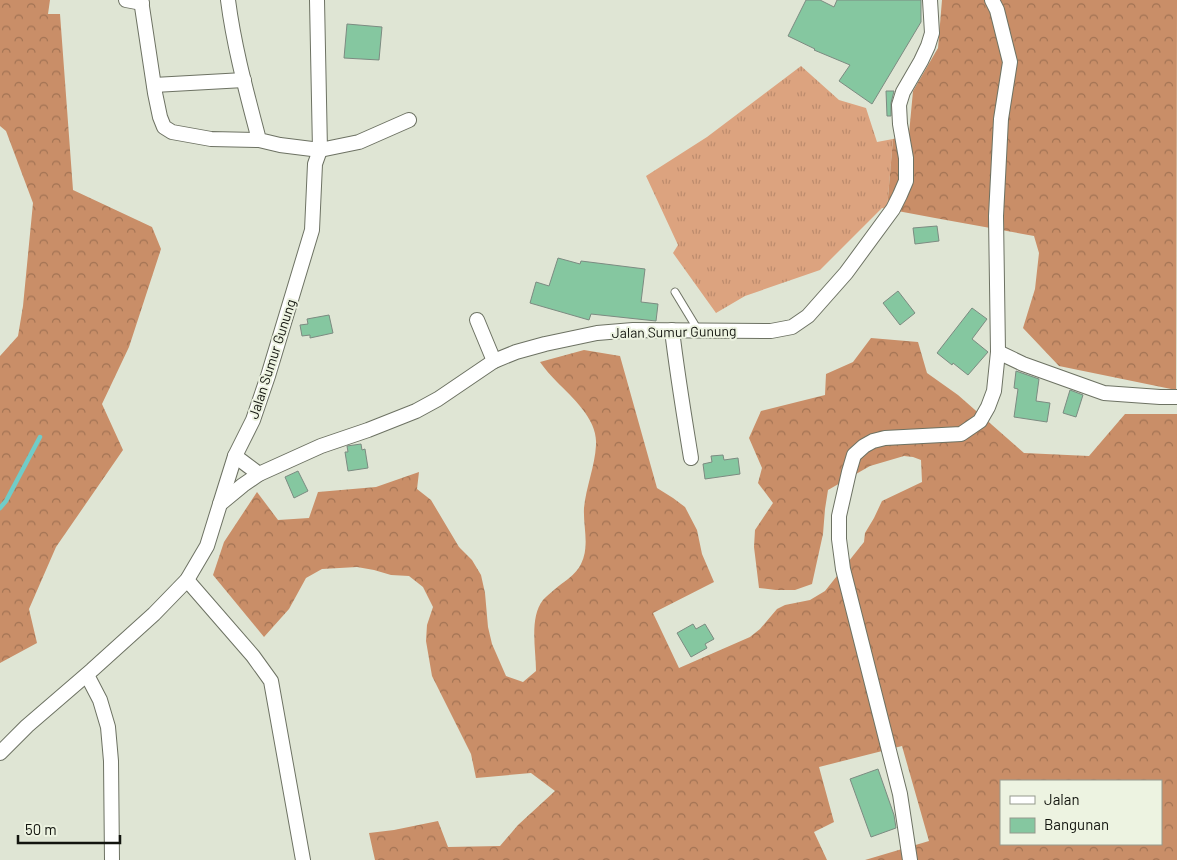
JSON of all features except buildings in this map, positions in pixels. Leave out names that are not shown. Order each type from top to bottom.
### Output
[{"type":"street","points":[[228,0],[231,22],[259,140]]},
{"type":"street","name":"Jalan Sumur Gunung","points":[[0,753],[27,726],[154,614],[187,580],[207,546],[235,456],[253,420],[312,230],[315,164],[320,150],[317,0]]},
{"type":"street","name":"Jalan Sumur Gunung","points":[[220,504],[259,474],[321,446],[416,411],[438,399],[494,361],[516,352],[545,344],[597,334],[633,330],[771,331],[792,327],[808,316],[846,273],[894,210],[906,181],[906,158],[899,105],[928,46],[932,33],[930,0]]},
{"type":"street","points":[[910,860],[900,794],[843,569],[839,539],[839,516],[848,472],[854,455],[864,446],[885,438],[961,434],[980,420],[988,407],[994,391],[998,352],[996,216],[1001,119],[1010,62],[997,10],[992,0]]},
{"type":"street","points":[[135,1],[160,117],[164,127],[172,132],[211,139],[259,140],[280,145],[320,150],[360,142],[409,120]]},
{"type":"street","points":[[154,84],[244,80]]},
{"type":"street","points":[[478,320],[494,361]]},
{"type":"street","points":[[672,330],[691,458]]},
{"type":"street","points":[[998,352],[1023,364],[1104,393],[1177,397]]},
{"type":"street","points":[[235,456],[259,474]]},
{"type":"street","points":[[187,580],[253,656],[271,681],[303,860]]},
{"type":"street","points":[[86,675],[100,700],[108,727],[111,761],[112,860]]},
{"type":"lane","points":[[675,292],[698,330]]},
{"type":"green space","points":[[0,0],[50,0],[48,14],[60,14],[73,190],[152,227],[161,249],[129,347],[102,404],[123,450],[56,547],[29,609],[37,643],[0,663],[0,356],[18,336],[23,306],[33,203],[6,131],[0,126]]},
{"type":"green space","points":[[942,0],[1177,0],[1176,390],[1059,366],[1023,328],[1035,289],[1039,253],[1034,236],[887,209],[893,139],[909,134],[913,91],[938,48]]},
{"type":"green space","points":[[801,66],[839,100],[866,108],[877,142],[893,139],[887,209],[882,208],[820,270],[745,296],[716,313],[673,253],[678,245],[646,176],[707,137]]},
{"type":"green space","points":[[871,338],[918,342],[927,373],[958,395],[1024,453],[1089,456],[1125,414],[1177,414],[1177,860],[865,860],[929,841],[902,746],[819,767],[834,822],[814,832],[827,860],[375,860],[369,833],[438,821],[448,847],[500,846],[518,825],[555,791],[531,773],[476,778],[471,754],[432,676],[426,641],[427,625],[433,607],[423,587],[409,576],[391,575],[357,567],[322,569],[306,578],[289,609],[264,637],[213,575],[224,542],[257,492],[278,520],[309,518],[318,492],[376,487],[419,472],[417,489],[431,500],[459,547],[472,560],[481,575],[492,644],[506,676],[523,682],[536,671],[535,625],[539,607],[547,596],[576,572],[584,557],[586,543],[584,508],[596,445],[596,436],[589,418],[540,362],[584,350],[620,356],[657,488],[685,507],[697,530],[702,554],[714,582],[653,613],[679,668],[750,637],[760,629],[777,609],[785,605],[810,600],[825,591],[864,542],[865,533],[882,501],[922,482],[921,460],[904,456],[870,466],[828,490],[823,534],[812,584],[795,590],[759,588],[754,547],[755,530],[773,503],[758,483],[762,468],[749,438],[761,411],[825,395],[826,374],[853,362]]},
{"type":"waterway","points":[[0,508],[6,501],[40,437]]}]
